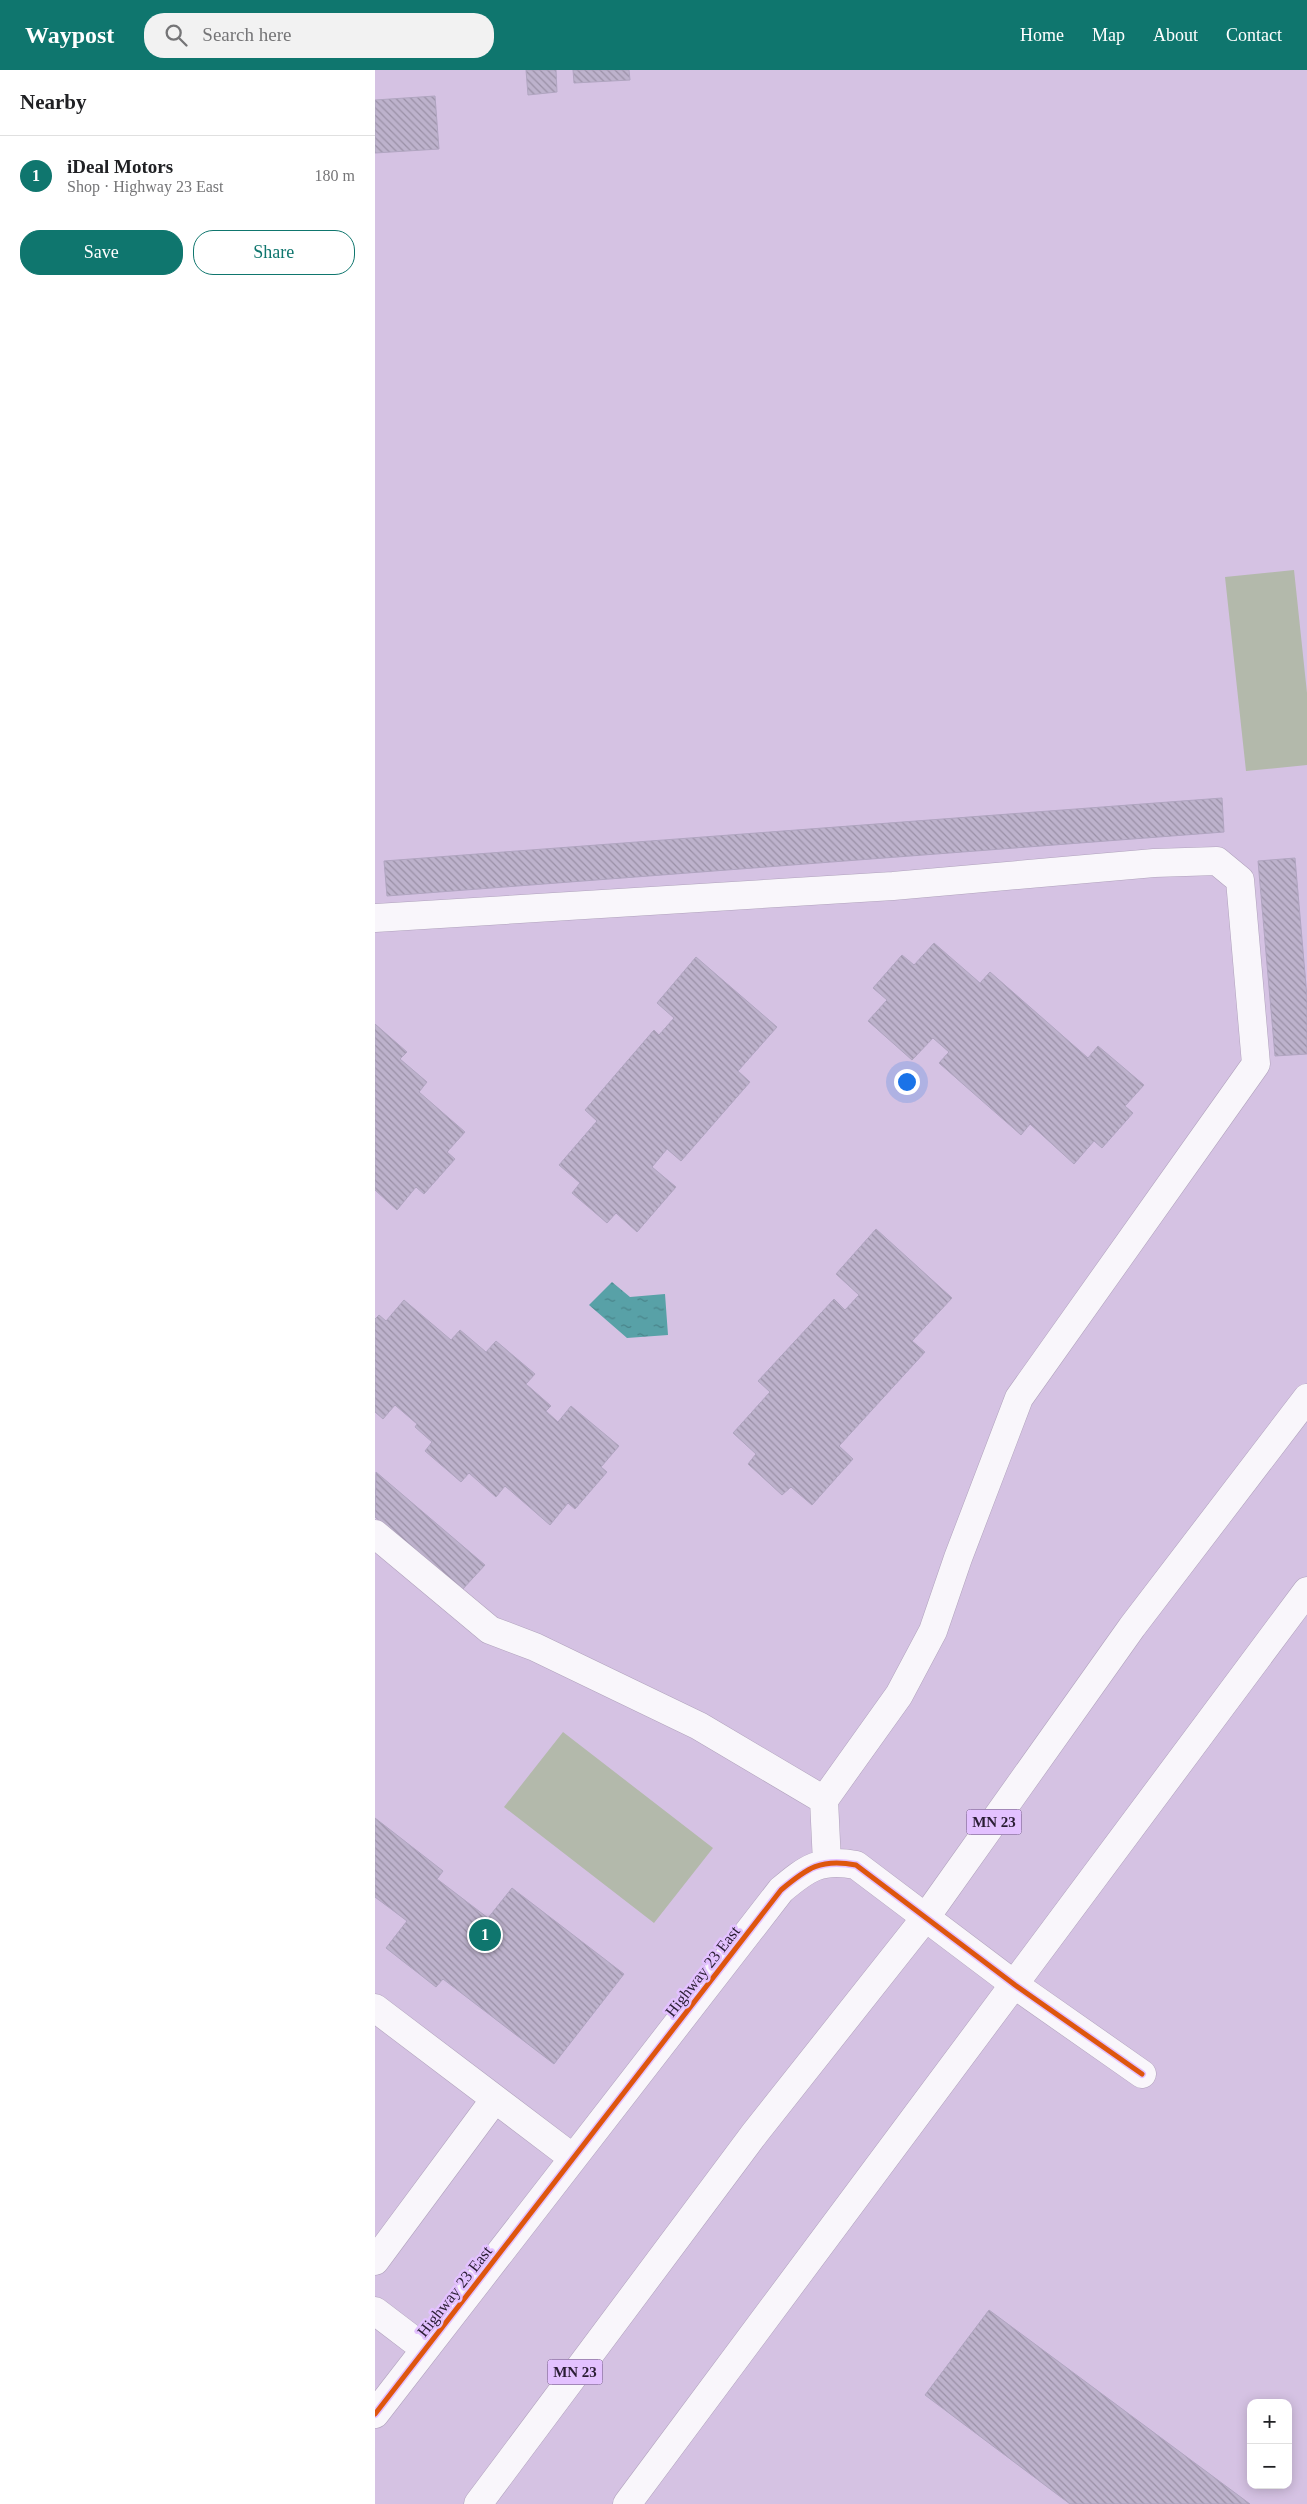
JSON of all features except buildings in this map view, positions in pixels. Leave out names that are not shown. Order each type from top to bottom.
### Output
[{"type":"main road","points":[[375,918],[893,886],[1154,863],[1217,861],[1240,880],[1256,1064],[1019,1398],[958,1558],[933,1631],[899,1695],[824,1800],[827,1863]]},
{"type":"main road","name":"MN 23","points":[[478,2504],[755,2133],[926,1917],[1131,1627],[1307,1398]]},
{"type":"main road","points":[[375,1534],[490,1630],[535,1647],[699,1726],[824,1800]]},
{"type":"main road","points":[[627,2504],[1307,1591]]},
{"type":"main road","name":"Highway 23 East","points":[[375,2414],[781,1890],[816,1865],[837,1862],[856,1865],[1015,1985],[1142,2074]]},
{"type":"main road","points":[[375,2008],[573,2158]]},
{"type":"main road","points":[[375,2261],[495,2099]]},
{"type":"main road","points":[[375,2311],[425,2349]]},
{"type":"shaded area","points":[[1294,570],[1307,693],[1307,765],[1246,771],[1225,577]]},
{"type":"shaded area","points":[[563,1732],[713,1848],[654,1923],[504,1807]]},
{"type":"water","points":[[612,1282],[630,1297],[665,1294],[668,1335],[627,1338],[589,1305]]},
{"type":"cycle path","points":[[375,2414],[781,1890],[799,1876],[815,1867],[833,1863],[856,1865],[1015,1985],[1142,2074]]},
{"type":"place","name":"iDeal Motors","points":[[485,1935]]}]
